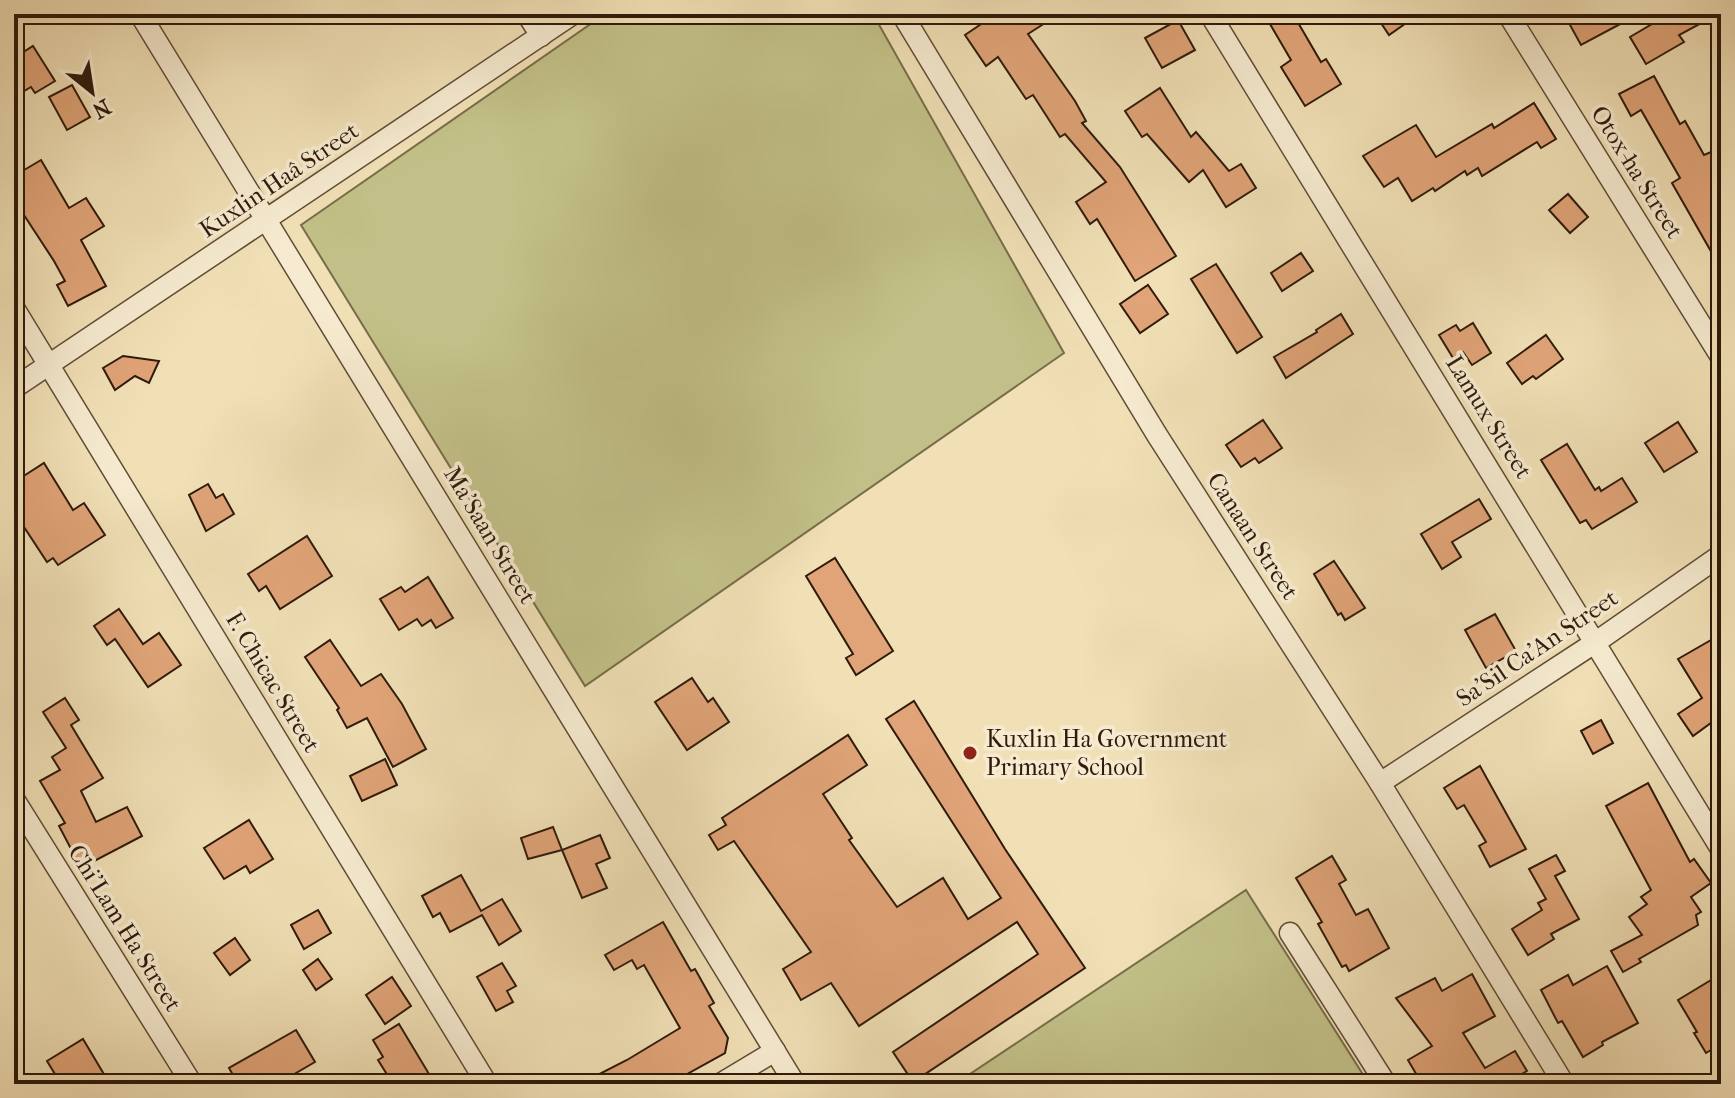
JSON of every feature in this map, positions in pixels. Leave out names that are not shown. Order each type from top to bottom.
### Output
[{"type":"street","name":"Ma'Saan Street","points":[[140,14],[795,1084]]},
{"type":"street","points":[[527,14],[541,36]]},
{"type":"street","name":"Kuxlin Haâ Street","points":[[14,388],[573,14]]},
{"type":"street","name":"Canaan Street","points":[[902,14],[1149,421],[1380,783],[1564,1084]]},
{"type":"street","name":"Lamux Street","points":[[1210,14],[1721,849]]},
{"type":"street","name":"Otox-ha Street","points":[[1508,14],[1721,357]]},
{"type":"street","name":"F. Chicac Street","points":[[14,308],[487,1084]]},
{"type":"street","name":"Sa'Sil Ca'An Street","points":[[1380,783],[1596,642],[1721,555]]},
{"type":"street","name":"Chi'Lam Ha Street","points":[[14,799],[192,1084]]},
{"type":"street","points":[[1290,933],[1386,1084]]},
{"type":"street","points":[[720,1084],[775,1051]]},
{"type":"shaded area","points":[[605,14],[873,14],[1064,353],[585,686],[301,225]]},
{"type":"shaded area","points":[[1246,890],[1369,1084],[955,1084]]},
{"type":"building","points":[[996,14],[1059,14],[1028,34],[1075,101],[1086,121],[1082,123],[1120,167],[1176,256],[1135,281],[1097,219],[1090,224],[1076,202],[1106,182],[1065,134],[1060,137],[1033,95],[1026,99],[998,57],[986,66],[965,35]]},
{"type":"building","points":[[1293,14],[1321,62],[1326,59],[1341,84],[1305,106],[1281,67],[1291,60],[1270,24]]},
{"type":"building","points":[[1375,14],[1419,14],[1389,35]]},
{"type":"building","points":[[1564,14],[1639,14],[1581,45]]},
{"type":"building","points":[[1669,14],[1718,14],[1679,35],[1684,42],[1646,64],[1630,37]]},
{"type":"building","points":[[1178,20],[1195,50],[1162,68],[1145,38]]},
{"type":"building","points":[[33,46],[55,81],[35,93],[31,87],[14,97],[14,58]]},
{"type":"building","points":[[1654,76],[1680,124],[1685,121],[1704,155],[1711,152],[1721,169],[1721,191],[1713,195],[1721,208],[1721,269],[1672,183],[1680,178],[1641,110],[1631,116],[1619,94]]},
{"type":"building","points":[[72,85],[90,117],[67,130],[49,97]]},
{"type":"building","points":[[1160,88],[1191,137],[1196,132],[1229,171],[1241,164],[1256,188],[1226,207],[1203,170],[1189,182],[1147,134],[1142,137],[1125,111]]},
{"type":"building","points":[[1534,103],[1556,139],[1541,148],[1537,142],[1482,176],[1478,168],[1467,175],[1465,171],[1435,191],[1433,188],[1412,201],[1398,178],[1384,187],[1363,156],[1416,125],[1436,157],[1492,124],[1494,128]]},
{"type":"building","points":[[41,160],[69,208],[86,198],[104,226],[81,240],[106,286],[68,306],[57,285],[65,281],[54,261],[22,212],[14,216],[14,176]]},
{"type":"building","points":[[1568,194],[1588,217],[1570,233],[1549,210]]},
{"type":"building","points":[[1301,253],[1313,271],[1282,291],[1271,273]]},
{"type":"building","points":[[1216,264],[1262,337],[1237,353],[1191,279]]},
{"type":"building","points":[[1148,285],[1168,314],[1140,333],[1120,304]]},
{"type":"building","points":[[1341,314],[1353,334],[1286,378],[1274,357]]},
{"type":"building","points":[[1473,323],[1491,353],[1472,365],[1463,352],[1453,358],[1439,335],[1456,325],[1460,331]]},
{"type":"building","points":[[1546,335],[1563,359],[1536,379],[1533,376],[1522,384],[1507,363]]},
{"type":"building","points":[[123,356],[159,361],[149,383],[135,376],[115,390],[103,368]]},
{"type":"building","points":[[1263,420],[1282,448],[1259,463],[1255,458],[1241,467],[1226,445]]},
{"type":"building","points":[[1678,422],[1697,452],[1664,472],[1645,443]]},
{"type":"building","points":[[1567,444],[1595,490],[1599,487],[1601,491],[1622,478],[1637,502],[1592,529],[1586,520],[1580,523],[1541,460]]},
{"type":"building","points":[[44,463],[73,510],[84,503],[105,535],[58,565],[53,558],[47,562],[20,521],[14,525],[14,494],[24,488],[19,479]]},
{"type":"building","points":[[208,484],[216,498],[223,494],[234,514],[206,531],[189,495]]},
{"type":"building","points":[[1479,499],[1491,519],[1452,542],[1461,557],[1442,569],[1421,534]]},
{"type":"building","points":[[307,536],[332,576],[280,609],[266,586],[259,591],[248,574]]},
{"type":"building","points":[[835,558],[893,651],[856,675],[846,658],[853,654],[806,576]]},
{"type":"building","points":[[1334,561],[1365,608],[1345,620],[1341,613],[1338,615],[1314,574]]},
{"type":"building","points":[[428,577],[453,618],[436,628],[431,620],[422,626],[417,619],[399,630],[380,599],[401,587],[405,592]]},
{"type":"building","points":[[119,609],[143,644],[159,633],[181,665],[148,687],[115,639],[107,645],[94,626]]},
{"type":"building","points":[[1495,614],[1516,651],[1486,668],[1465,630]]},
{"type":"building","points":[[330,640],[361,686],[381,674],[402,704],[426,749],[393,767],[367,718],[347,728],[337,710],[339,708],[305,657]]},
{"type":"building","points":[[1711,640],[1721,656],[1721,730],[1715,720],[1693,736],[1678,714],[1702,698],[1678,659]]},
{"type":"building","points":[[692,678],[708,702],[713,698],[729,722],[687,750],[655,702]]},
{"type":"building","points":[[65,698],[79,720],[71,725],[103,778],[81,791],[96,822],[127,807],[142,836],[81,868],[59,826],[65,823],[40,781],[60,770],[52,757],[66,748],[43,712]]},
{"type":"building","points":[[914,701],[1005,849],[1085,968],[913,1082],[893,1052],[1038,954],[1017,922],[859,1026],[831,983],[801,1000],[783,969],[811,952],[734,841],[718,850],[709,835],[726,825],[722,818],[848,735],[867,765],[823,794],[852,838],[849,840],[897,907],[943,878],[968,919],[1001,898],[886,719]]},
{"type":"building","points":[[1601,720],[1613,743],[1593,754],[1581,731]]},
{"type":"building","points":[[385,759],[397,785],[362,801],[350,776]]},
{"type":"building","points":[[1480,766],[1526,849],[1490,867],[1479,846],[1486,842],[1464,805],[1457,809],[1444,788]]},
{"type":"building","points":[[1648,783],[1690,862],[1694,859],[1711,883],[1691,897],[1701,912],[1696,915],[1698,925],[1639,959],[1641,962],[1623,972],[1611,951],[1642,935],[1629,917],[1647,904],[1641,897],[1651,890],[1606,806]]},
{"type":"building","points":[[249,820],[273,859],[250,873],[246,866],[224,879],[204,848]]},
{"type":"building","points":[[553,827],[562,850],[528,859],[521,838]]},
{"type":"building","points":[[600,835],[610,858],[596,864],[607,888],[582,898],[562,850]]},
{"type":"building","points":[[1556,855],[1565,871],[1555,876],[1579,919],[1551,934],[1554,939],[1528,955],[1512,929],[1542,910],[1538,903],[1546,899],[1529,869]]},
{"type":"building","points":[[1332,856],[1346,880],[1339,884],[1356,915],[1368,909],[1389,948],[1349,971],[1346,965],[1342,967],[1318,924],[1322,922],[1296,878]]},
{"type":"building","points":[[461,875],[481,911],[502,899],[521,931],[499,945],[482,915],[450,932],[440,913],[433,917],[422,896]]},
{"type":"building","points":[[318,910],[331,933],[304,949],[291,925]]},
{"type":"building","points":[[663,922],[691,971],[695,969],[714,1003],[709,1006],[728,1038],[725,1053],[669,1084],[580,1084],[680,1028],[644,965],[637,969],[632,960],[614,970],[605,955]]},
{"type":"building","points":[[235,938],[250,960],[230,975],[214,953]]},
{"type":"building","points":[[318,959],[332,979],[316,990],[303,970]]},
{"type":"building","points":[[502,963],[516,986],[507,991],[513,1002],[496,1011],[477,977]]},
{"type":"building","points":[[1607,966],[1638,1023],[1602,1042],[1603,1045],[1583,1057],[1562,1021],[1558,1023],[1541,990],[1568,975],[1573,985]]},
{"type":"building","points":[[1472,974],[1495,1016],[1463,1033],[1485,1068],[1515,1051],[1527,1071],[1504,1084],[1422,1084],[1408,1060],[1432,1046],[1396,998],[1435,978],[1442,991]]},
{"type":"building","points":[[1721,974],[1721,1044],[1706,1053],[1678,1000]]},
{"type":"building","points":[[392,977],[411,1006],[385,1024],[366,995]]},
{"type":"building","points":[[399,1024],[435,1084],[393,1084],[378,1060],[383,1057],[373,1040]]},
{"type":"building","points":[[296,1030],[315,1062],[277,1084],[238,1084],[229,1068]]},
{"type":"building","points":[[83,1039],[105,1076],[92,1084],[61,1084],[47,1061]]},
{"type":"place","name":"Kuxlin Ha Government Primary School","points":[[970,753]]}]
